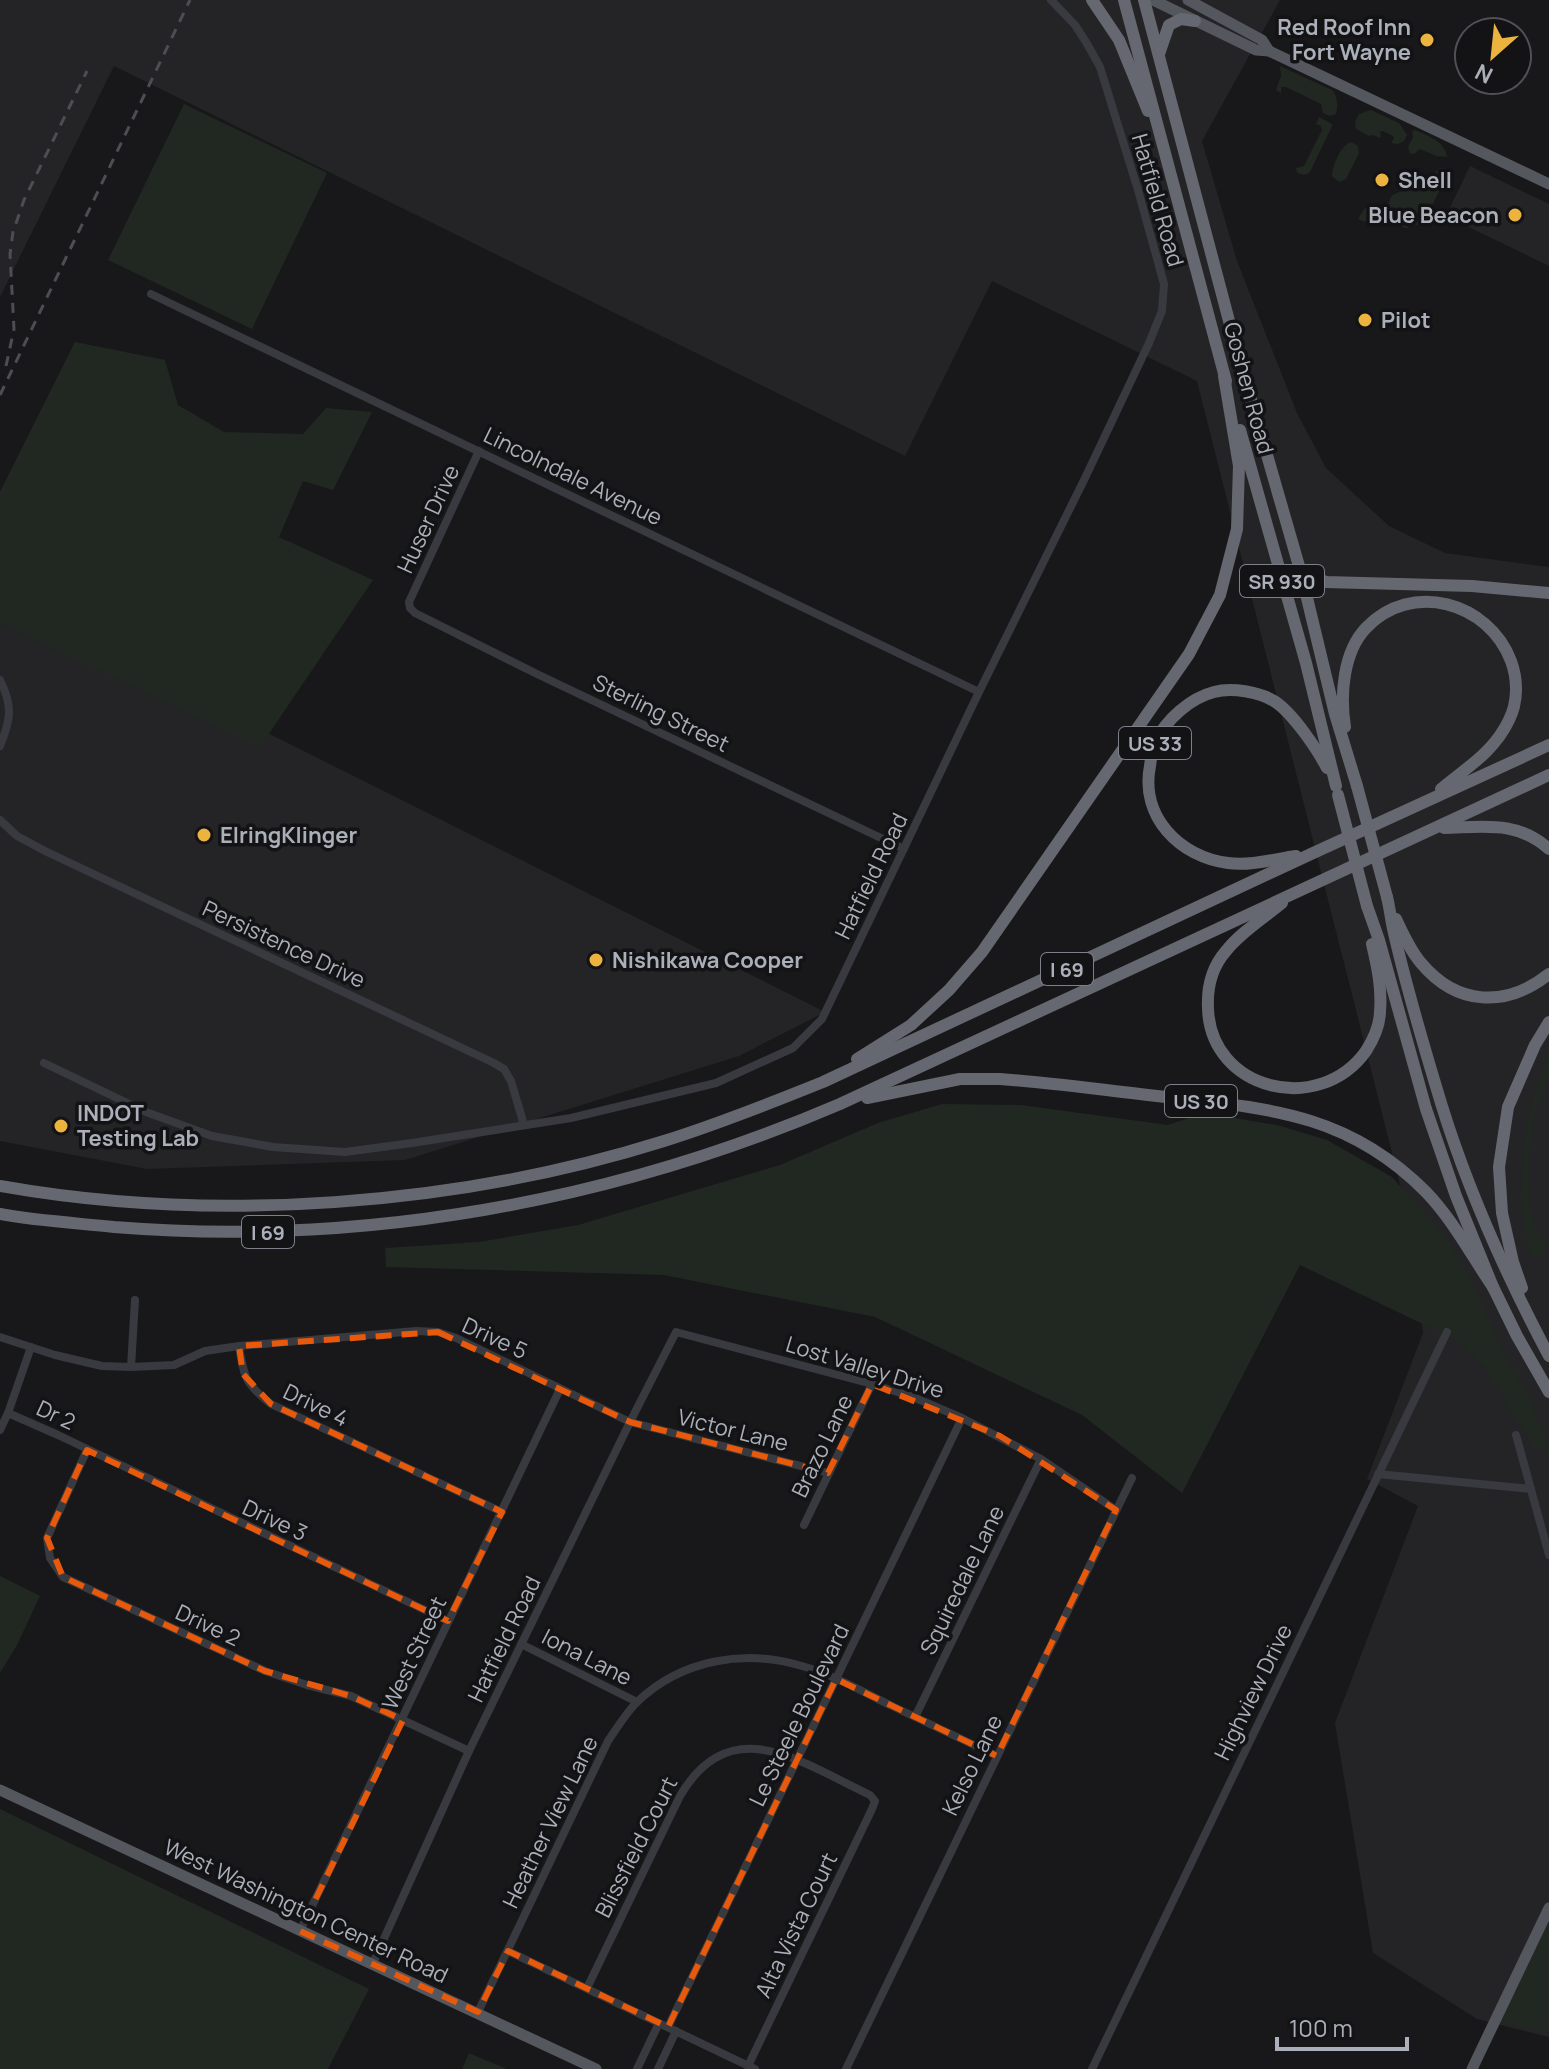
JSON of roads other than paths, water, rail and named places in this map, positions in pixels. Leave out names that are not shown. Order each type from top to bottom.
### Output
[{"type":"highway","name":"SR 930","points":[[1092,0],[1119,40],[1168,160]]},
{"type":"highway","name":"Goshen Road","points":[[1124,0],[1224,376],[1306,663],[1337,790]]},
{"type":"highway","name":"SR 930","points":[[1144,0],[1237,351],[1301,573],[1335,714],[1356,781]]},
{"type":"highway","points":[[1159,57],[1169,25],[1181,19],[1195,21]]},
{"type":"highway","points":[[823,1082],[911,1025],[949,990],[982,952],[1189,654],[1220,595],[1237,529],[1239,466],[1224,376]]},
{"type":"highway","points":[[1301,573],[1326,582],[1472,586],[1549,593]]},
{"type":"highway","points":[[1427,801],[1482,758],[1497,740],[1509,720],[1515,701],[1516,674],[1507,650],[1493,630],[1474,614],[1429,601],[1406,604],[1384,614],[1367,627],[1355,644],[1346,670],[1343,711],[1356,781],[1393,931],[1451,1133],[1495,1247],[1549,1356]]},
{"type":"highway","name":"US 33","points":[[1311,854],[1231,864],[1205,858],[1183,847],[1162,826],[1150,801],[1148,776],[1154,744],[1170,720],[1215,691],[1253,692],[1276,701],[1297,723],[1321,758],[1337,790],[1426,1109],[1456,1196],[1493,1287]]},
{"type":"highway","name":"I 69","points":[[0,1186],[154,1203],[277,1205],[359,1201],[506,1180],[663,1141],[823,1082],[1549,745]]},
{"type":"highway","name":"I 69","points":[[0,1214],[152,1230],[281,1231],[367,1226],[510,1206],[604,1186],[722,1150],[840,1104],[1549,775]]},
{"type":"highway","points":[[1437,828],[1492,826],[1517,829],[1536,837],[1549,849]]},
{"type":"highway","points":[[1299,890],[1225,952],[1212,974],[1207,995],[1213,1035],[1225,1055],[1239,1070],[1259,1082],[1279,1088],[1301,1089],[1342,1076],[1372,1042],[1380,1013],[1378,973],[1368,909]]},
{"type":"highway","points":[[1388,901],[1418,960],[1448,987],[1468,995],[1492,999],[1515,994],[1549,974]]},
{"type":"highway","points":[[1535,1329],[1513,1262],[1502,1213],[1499,1167],[1508,1107],[1535,1045],[1549,1022]]},
{"type":"highway","name":"US 30","points":[[840,1104],[960,1079],[1000,1079],[1258,1108],[1310,1120],[1359,1140],[1406,1174],[1427,1194],[1447,1218],[1493,1287],[1549,1392]]},
{"type":"main road","points":[[1153,0],[1256,50],[1269,51],[1549,184]]},
{"type":"main road","points":[[1188,0],[1262,40],[1269,51]]},
{"type":"main road","name":"West Washington Center Road","points":[[0,1790],[596,2069]]},
{"type":"main road","points":[[1472,2069],[1549,1908]]},
{"type":"street","name":"Hatfield Road","points":[[44,1063],[146,1112],[212,1136],[273,1147],[345,1152],[571,1118],[716,1083],[793,1048],[822,1019],[1160,317],[1164,284],[1100,67],[1075,25],[1051,0]]},
{"type":"street","name":"Lincolndale Avenue","points":[[151,294],[979,692]]},
{"type":"street","name":"Huser Drive","points":[[409,602],[479,451]]},
{"type":"street","name":"Sterling Street","points":[[409,602],[410,608],[422,617],[904,849]]},
{"type":"street","points":[[0,680],[9,697],[10,722],[0,746]]},
{"type":"street","name":"Persistence Drive","points":[[0,820],[17,836],[47,852],[494,1063],[504,1069],[511,1081],[524,1125]]},
{"type":"street","points":[[131,1367],[135,1300]]},
{"type":"street","name":"Drive 5","points":[[239,1346],[416,1331],[438,1332],[630,1422]]},
{"type":"street","name":"Hatfield Road","points":[[372,1965],[469,1751],[676,1332]]},
{"type":"street","name":"Lost Valley Drive","points":[[676,1332],[913,1397],[962,1418],[1041,1459],[1116,1510]]},
{"type":"street","name":"Highview Drive","points":[[1092,2069],[1447,1332]]},
{"type":"street","points":[[0,1337],[102,1366],[174,1365],[205,1351],[239,1346]]},
{"type":"street","name":"Drive 4","points":[[239,1346],[243,1374],[255,1391],[271,1404],[502,1512]]},
{"type":"street","points":[[0,1430],[31,1347]]},
{"type":"street","name":"Brazo Lane","points":[[804,1525],[872,1384]]},
{"type":"street","name":"West Street","points":[[300,1931],[560,1389]]},
{"type":"street","name":"Dr 2","points":[[8,1413],[87,1450]]},
{"type":"street","name":"Le Steele Boulevard","points":[[637,2069],[668,2027],[962,1418]]},
{"type":"street","name":"Victor Lane","points":[[630,1422],[828,1473]]},
{"type":"street","points":[[1516,1435],[1549,1555]]},
{"type":"street","name":"Drive 3","points":[[87,1450],[448,1621]]},
{"type":"street","name":"Drive 2","points":[[87,1450],[47,1538],[50,1558],[63,1577],[265,1671],[351,1696],[469,1751]]},
{"type":"street","name":"Squiredale Lane","points":[[915,1717],[1041,1459]]},
{"type":"street","points":[[1378,1474],[1531,1489]]},
{"type":"street","name":"Kelso Lane","points":[[846,2069],[1132,1478]]},
{"type":"street","name":"Iona Lane","points":[[521,1644],[637,1702]]},
{"type":"street","name":"Heather View Lane","points":[[478,2012],[608,1741],[637,1702],[682,1671],[727,1658],[760,1658],[802,1666],[836,1679],[997,1756]]},
{"type":"street","name":"Blissfield Court","points":[[587,1988],[680,1796],[691,1777],[706,1763],[725,1752],[746,1747],[772,1751],[870,1795],[875,1801]]},
{"type":"street","name":"Alta Vista Court","points":[[752,2067],[875,1801]]},
{"type":"street","points":[[508,1951],[752,2067]]},
{"type":"street","name":"Le Steele Boulevard","points":[[658,2069],[668,2027]]},
{"type":"railway","points":[[0,395],[190,0]]},
{"type":"railway","points":[[6,366],[14,329],[10,254],[13,232],[24,200],[87,71]]},
{"type":"place","name":"Red Roof Inn Fort Wayne","points":[[1427,40]]},
{"type":"place","name":"Shell","points":[[1382,180]]},
{"type":"place","name":"Blue Beacon","points":[[1515,215]]},
{"type":"place","name":"Pilot","points":[[1365,320]]},
{"type":"place","name":"ElringKlinger","points":[[204,835]]},
{"type":"place","name":"Nishikawa Cooper","points":[[596,960]]},
{"type":"place","name":"INDOT Testing Lab","points":[[61,1126]]}]
